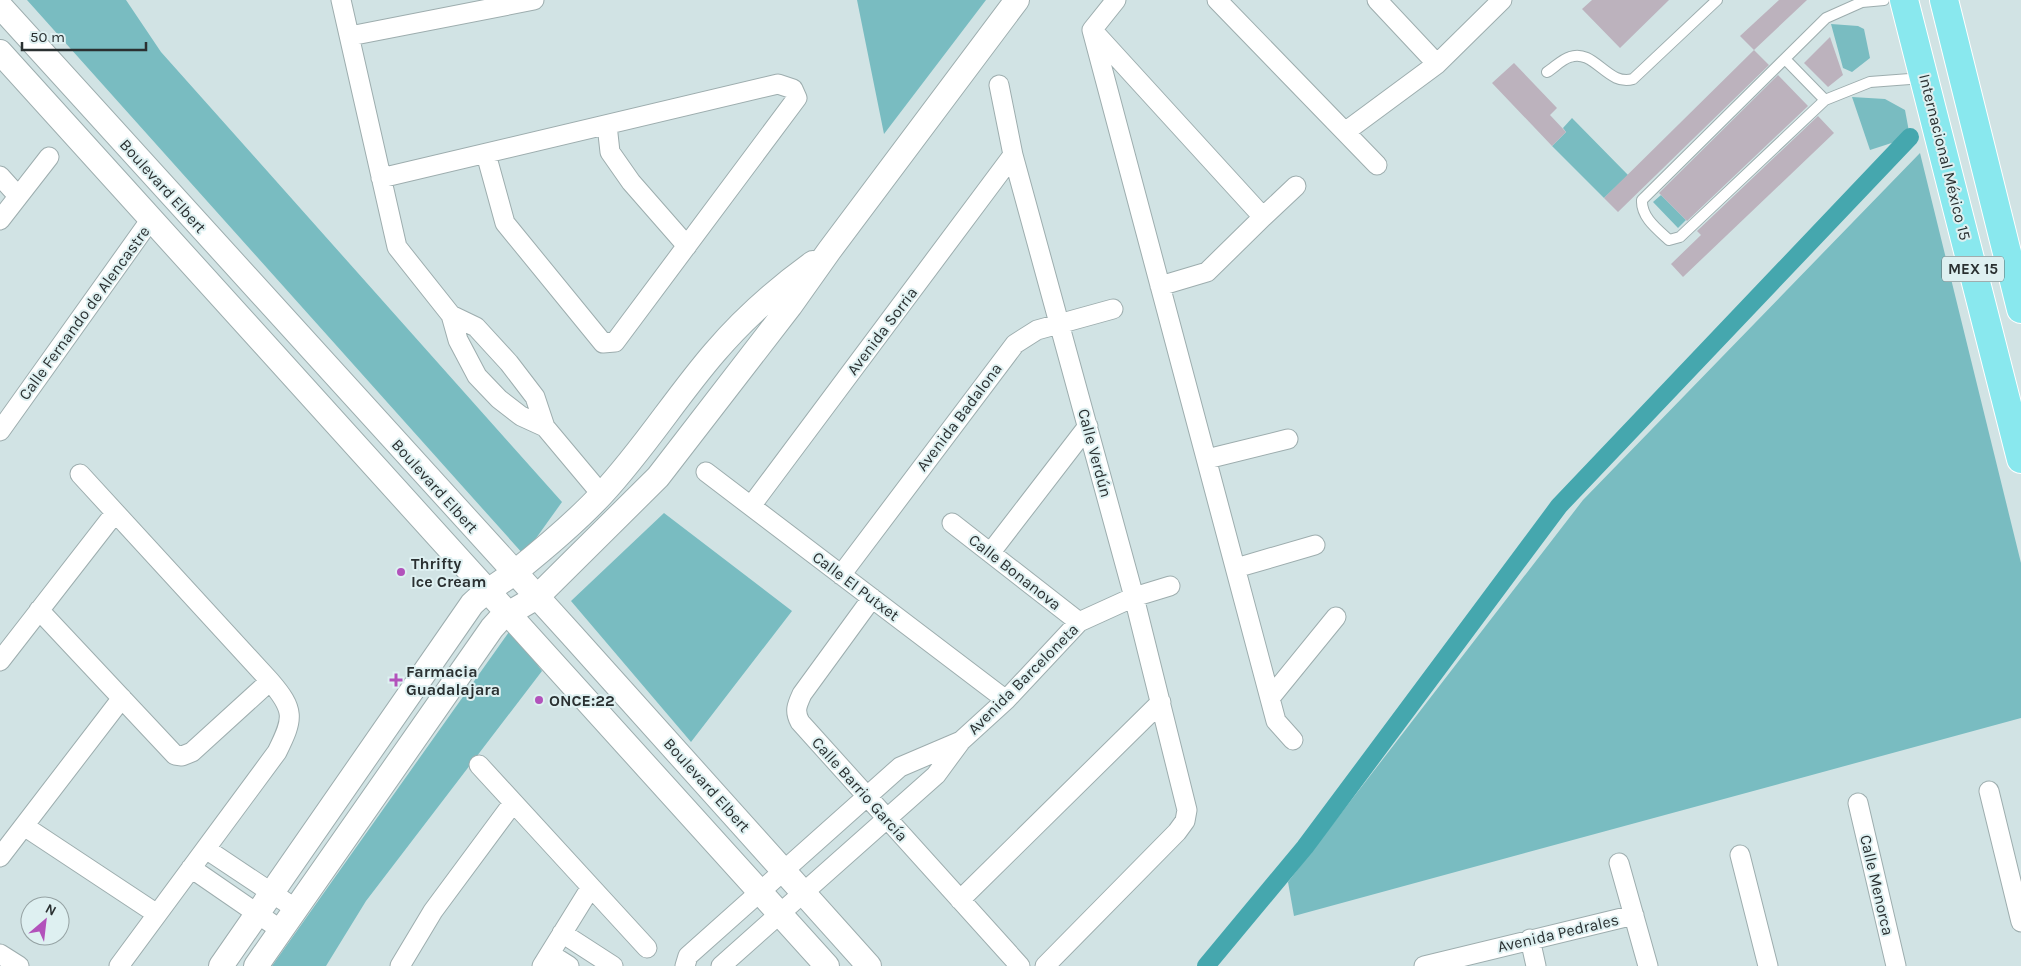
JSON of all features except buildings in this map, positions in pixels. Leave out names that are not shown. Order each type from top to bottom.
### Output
[{"type":"main road","name":"Internacional México 15","points":[[1904,0],[2021,460]]},
{"type":"main road","name":"MEX 15","points":[[1944,0],[2021,309]]},
{"type":"street","points":[[341,0],[397,247],[451,315],[458,340],[477,376],[499,399],[521,416],[545,427]]},
{"type":"street","points":[[350,36],[497,4],[534,0]]},
{"type":"street","points":[[221,966],[273,894],[472,604],[488,590],[514,573],[602,495],[714,353],[782,299],[829,251],[1017,0]]},
{"type":"street","points":[[1092,30],[1116,0]]},
{"type":"street","points":[[1217,0],[1378,165]]},
{"type":"street","points":[[1377,0],[1437,64]]},
{"type":"street","points":[[1345,132],[1437,64],[1502,0]]},
{"type":"street","name":"Boulevard Elbert","points":[[0,6],[869,966]]},
{"type":"street","points":[[1092,30],[1263,217]]},
{"type":"street","points":[[1092,30],[1276,721],[1294,740]]},
{"type":"street","name":"Boulevard Elbert","points":[[0,52],[827,966]]},
{"type":"street","points":[[381,178],[778,84],[793,89],[797,98],[615,342],[603,343],[505,224],[486,154]]},
{"type":"street","name":"Calle Verdún","points":[[999,85],[1013,155],[1134,597],[1186,801],[1185,821],[1177,832],[1045,966]]},
{"type":"street","points":[[607,125],[610,152],[631,182],[687,246]]},
{"type":"street","name":"Avenida Sorria","points":[[751,506],[1013,155]]},
{"type":"street","points":[[0,220],[49,157]]},
{"type":"street","points":[[0,176],[18,196]]},
{"type":"street","points":[[1160,286],[1207,272],[1296,186]]},
{"type":"street","points":[[151,219],[176,200]]},
{"type":"street","name":"Calle Fernando de Alencastre","points":[[0,431],[151,219]]},
{"type":"street","points":[[256,966],[492,628],[508,613],[537,597],[658,477],[782,299]]},
{"type":"street","name":"Avenida Badalona","points":[[841,575],[1015,344],[1037,330],[1113,309]]},
{"type":"street","points":[[451,315],[476,327],[509,363],[534,397],[545,427],[602,495]]},
{"type":"street","points":[[991,552],[1088,426]]},
{"type":"street","points":[[1207,460],[1288,439]]},
{"type":"street","name":"Calle El Putxet","points":[[706,472],[1006,700]]},
{"type":"street","points":[[80,474],[270,681],[285,698],[289,707],[285,734],[277,752],[119,966]]},
{"type":"street","points":[[0,661],[115,513]]},
{"type":"street","name":"Calle Bonanova","points":[[952,523],[1079,622]]},
{"type":"street","points":[[1236,568],[1315,546]]},
{"type":"street","name":"Avenida Barceloneta","points":[[721,966],[936,775],[961,741],[1006,700],[1079,622],[1134,597],[1170,586]]},
{"type":"street","name":"Calle Barrio García","points":[[872,598],[802,694],[796,709],[800,722],[1020,966]]},
{"type":"street","points":[[39,610],[168,750],[175,755],[182,756],[192,752],[270,681]]},
{"type":"street","points":[[1270,698],[1336,617]]},
{"type":"street","points":[[0,858],[122,698]]},
{"type":"street","points":[[960,900],[1161,702]]},
{"type":"street","name":"Avenida Barceloneta","points":[[685,966],[688,956],[900,767],[961,741]]},
{"type":"street","points":[[479,765],[647,948]]},
{"type":"street","points":[[1988,791],[2021,922]]},
{"type":"street","points":[[400,966],[433,911],[513,803]]},
{"type":"street","name":"Calle Menorca","points":[[1858,804],[1896,966]]},
{"type":"street","points":[[24,826],[157,914]]},
{"type":"street","points":[[206,848],[296,909]]},
{"type":"street","points":[[1740,855],[1768,966]]},
{"type":"street","points":[[1619,863],[1648,966]]},
{"type":"street","points":[[191,868],[281,930]]},
{"type":"street","points":[[569,966],[546,960],[591,887]]},
{"type":"street","name":"Avenida Pedrales","points":[[1424,966],[1634,915]]},
{"type":"street","points":[[562,933],[613,966]]},
{"type":"street","points":[[1530,939],[1536,966]]},
{"type":"street","points":[[0,954],[19,966]]},
{"type":"lane","points":[[1547,72],[1570,56],[1591,61],[1617,79],[1624,81],[1633,79],[1717,0]]},
{"type":"lane","points":[[1884,0],[1862,2],[1826,18],[1642,200],[1641,210],[1669,240],[1680,237],[1825,100],[1870,82],[1925,78]]},
{"type":"lane","points":[[1785,59],[1825,100]]},
{"type":"shaded area","points":[[27,0],[126,0],[161,52],[562,502],[524,555]]},
{"type":"shaded area","points":[[857,0],[986,0],[884,134]]},
{"type":"shaded area","points":[[1831,24],[1858,26],[1864,29],[1870,58],[1852,72],[1843,68]]},
{"type":"shaded area","points":[[1852,97],[1885,99],[1905,110],[1910,137],[1870,150]]},
{"type":"shaded area","points":[[1572,118],[1628,175],[1604,198],[1552,146],[1566,132],[1563,128]]},
{"type":"shaded area","points":[[1920,153],[2021,563],[2021,718],[1294,916],[1288,882],[1583,500]]},
{"type":"shaded area","points":[[1661,195],[1686,220],[1678,228],[1653,202]]},
{"type":"shaded area","points":[[664,513],[792,611],[691,742],[571,601]]},
{"type":"shaded area","points":[[511,629],[542,671],[366,901],[326,966],[272,966]]},
{"type":"waterway","points":[[1206,966],[1305,847],[1559,506],[1910,137]]},
{"type":"place","name":"Thrifty Ice Cream","points":[[401,572]]},
{"type":"place","name":"Farmacia Guadalajara","points":[[396,680]]},
{"type":"place","name":"ONCE:22","points":[[539,700]]}]
